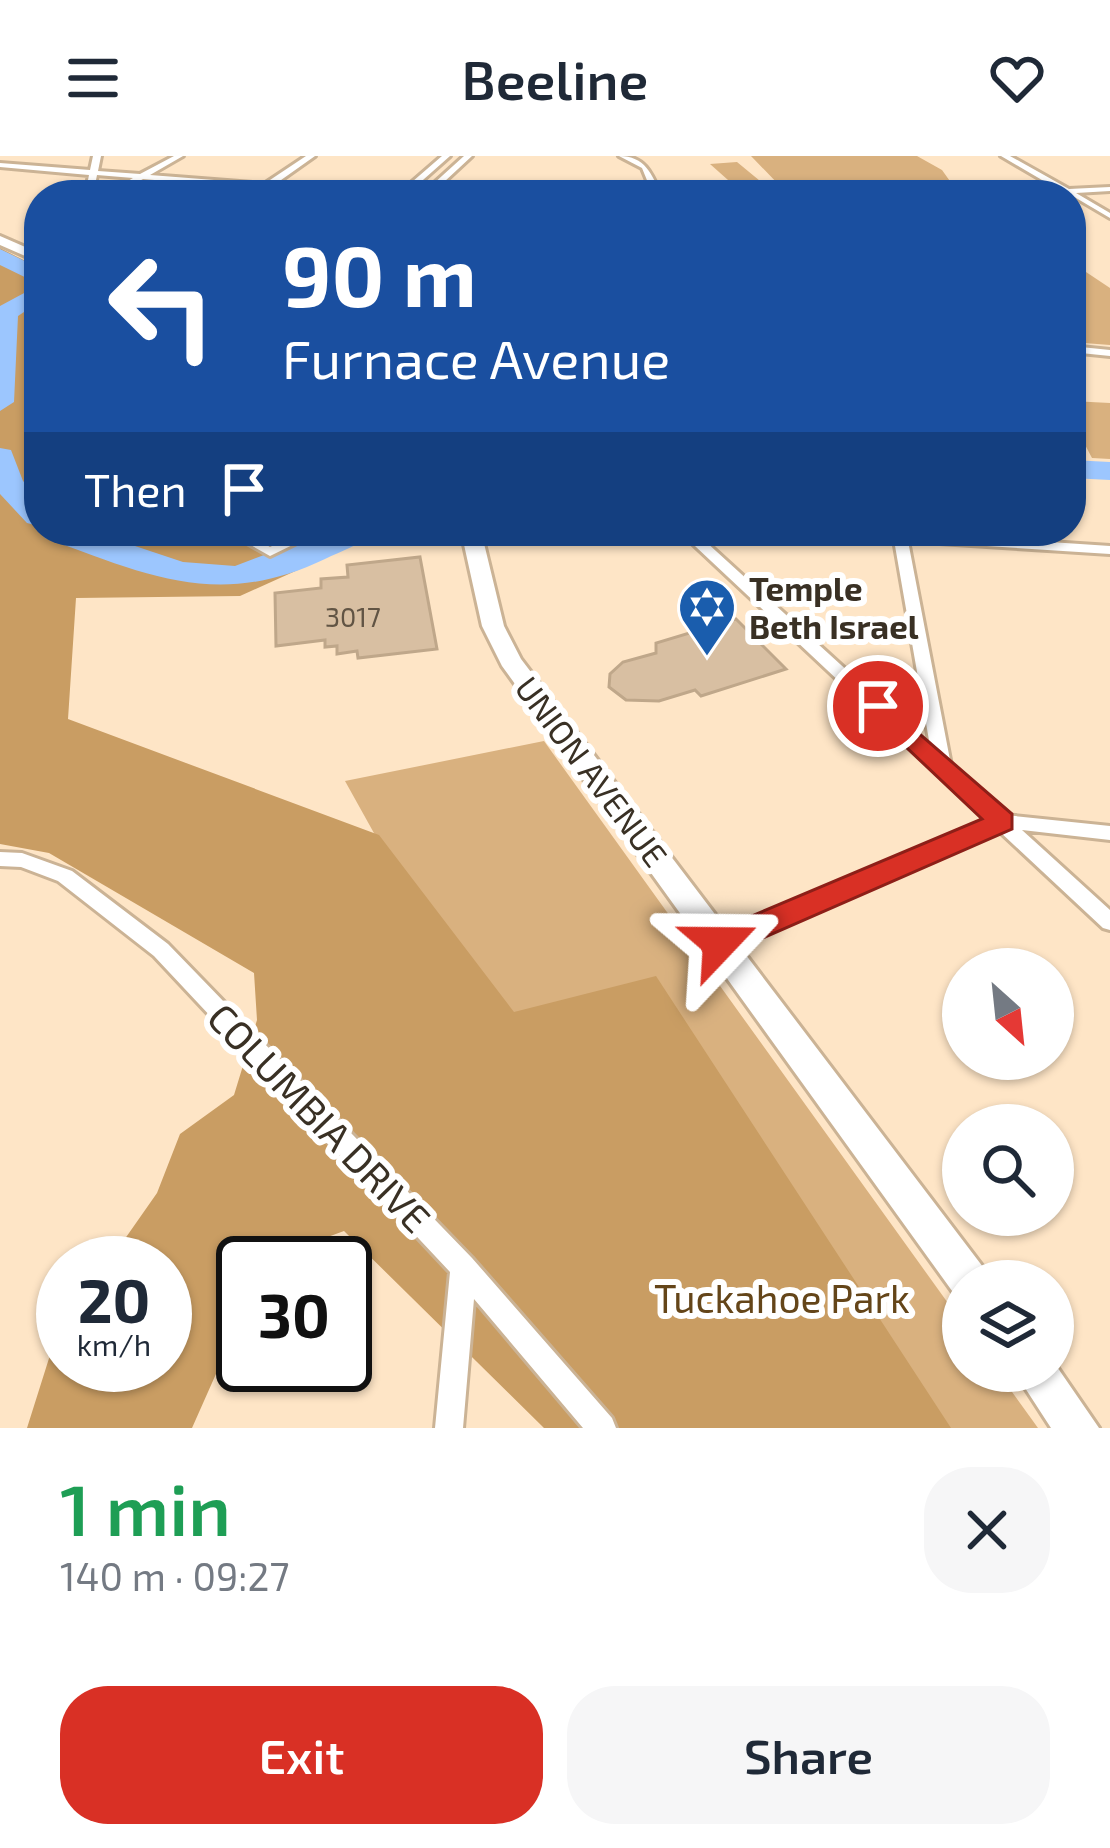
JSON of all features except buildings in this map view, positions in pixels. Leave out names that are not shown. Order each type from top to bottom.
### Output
[{"type":"main road","name":"UNION AVENUE","points":[[474,546],[493,626],[510,661],[954,1260]]},
{"type":"main road","points":[[1050,1392],[1077,1428]]},
{"type":"street","points":[[92,178],[97,156]]},
{"type":"street","points":[[136,180],[178,156]]},
{"type":"street","points":[[276,180],[311,156]]},
{"type":"street","points":[[418,180],[446,156]]},
{"type":"street","points":[[442,180],[468,156]]},
{"type":"street","points":[[623,156],[645,167],[651,180]]},
{"type":"street","points":[[1005,156],[1047,180]]},
{"type":"street","points":[[0,166],[100,180]]},
{"type":"street","points":[[0,176],[178,180]]},
{"type":"street","points":[[702,546],[1110,922]]},
{"type":"street","points":[[902,546],[942,765]]},
{"type":"street","points":[[1050,546],[1110,550]]},
{"type":"street","points":[[720,943],[1002,821],[1110,833]]},
{"type":"street","name":"COLUMBIA DRIVE","points":[[0,859],[22,860],[65,876],[161,950],[464,1267],[602,1428]]},
{"type":"street","points":[[449,1428],[464,1267]]},
{"type":"green space","points":[[751,156],[917,156],[942,170],[949,180],[774,180]]},
{"type":"green space","points":[[737,162],[759,180],[728,180],[710,164]]},
{"type":"green space","points":[[0,248],[24,260],[24,546],[351,546],[240,596],[76,598],[68,719],[379,835],[514,1012],[656,976],[951,1428],[544,1428],[372,1259],[372,1236],[349,1236],[344,1231],[330,1236],[216,1236],[216,1374],[192,1428],[27,1428],[38,1392],[192,1392],[192,1236],[127,1236],[157,1193],[180,1134],[234,1095],[257,1020],[254,973],[49,853],[0,844]]},
{"type":"green space","points":[[1086,272],[1110,288],[1110,345],[1086,343]]},
{"type":"green space","points":[[1086,402],[1110,403],[1110,459],[1092,458],[1086,447]]},
{"type":"green space","name":"Tuckahoe Park","points":[[544,741],[942,1295],[942,1392],[1012,1392],[1038,1428],[705,1428],[345,781]]},
{"type":"waterway","points":[[0,256],[24,269]]},
{"type":"waterway","points":[[0,402],[6,313],[24,302]]},
{"type":"waterway","points":[[0,457],[8,484],[24,501]]},
{"type":"waterway","points":[[1086,470],[1110,471]]},
{"type":"waterway","points":[[100,546],[157,566],[210,577],[260,573],[324,546]]},
{"type":"place","name":"Temple Beth Israel","points":[[707,658]]},
{"type":"route","points":[[720,943],[1002,821],[878,706]]}]
